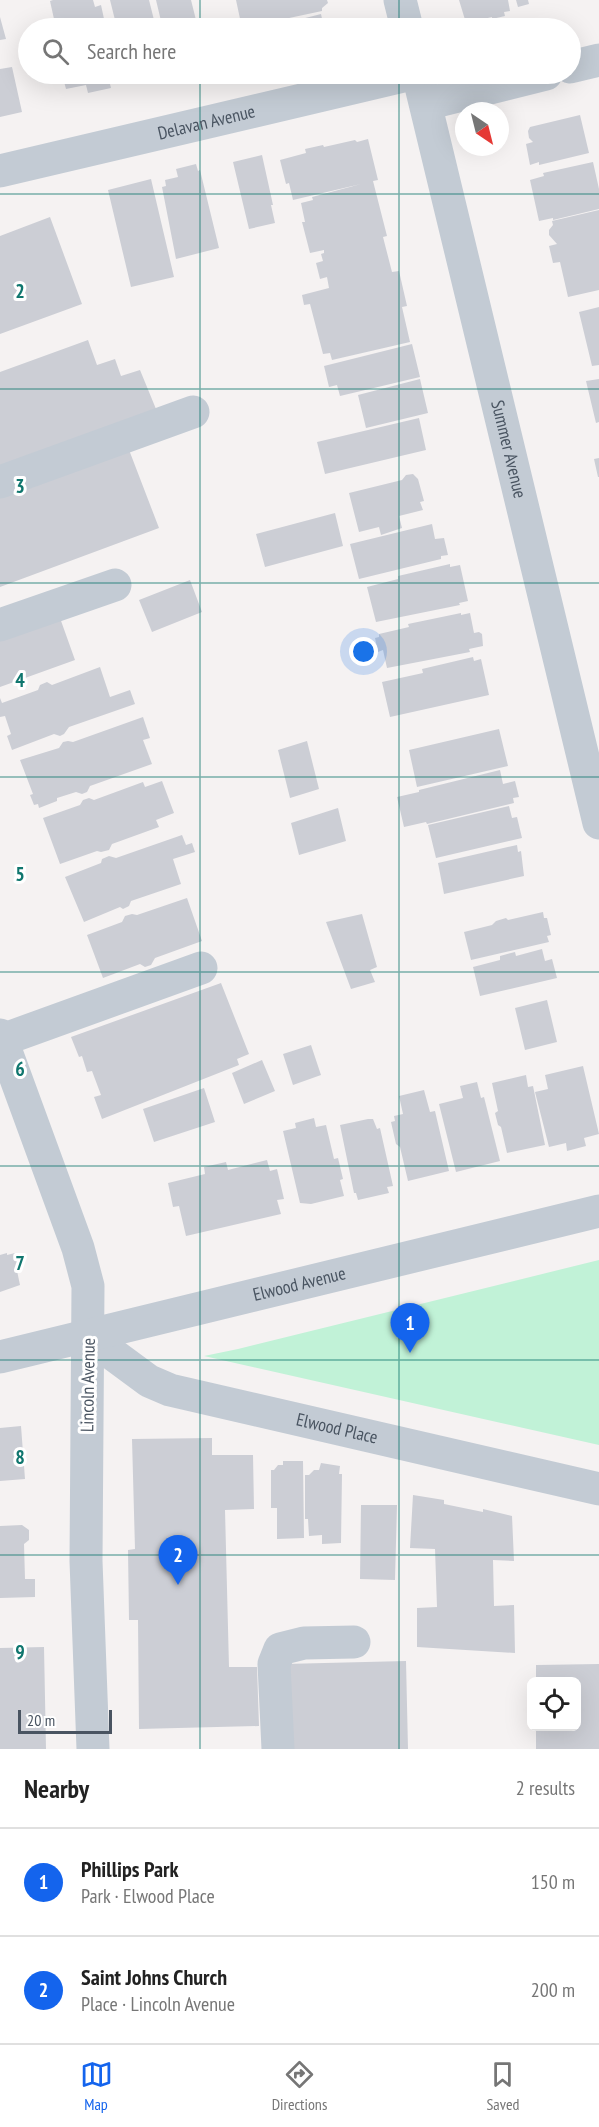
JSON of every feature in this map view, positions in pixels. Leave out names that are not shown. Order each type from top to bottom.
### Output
[{"type":"street","points":[[400,0],[404,18]]},
{"type":"street","points":[[581,64],[599,60]]},
{"type":"street","name":"Delavan Avenue","points":[[0,171],[370,84]]},
{"type":"street","points":[[422,89],[463,84]]},
{"type":"street","name":"Summer Avenue","points":[[422,89],[599,823]]},
{"type":"street","points":[[0,482],[193,412]]},
{"type":"street","points":[[0,625],[115,585]]},
{"type":"street","points":[[1,1038],[201,968]]},
{"type":"street","name":"Lincoln Avenue","points":[[1,1038],[85,1269],[89,1304],[86,1561],[93,1749]]},
{"type":"street","name":"Elwood Avenue","points":[[0,1357],[599,1212]]},
{"type":"street","name":"Elwood Place","points":[[88,1336],[150,1381],[170,1390],[599,1489]]},
{"type":"street","points":[[278,1749],[274,1664],[280,1649],[304,1643],[354,1642]]},
{"type":"green space","points":[[599,1260],[599,1445],[204,1356],[238,1349]]},
{"type":"building","points":[[93,0],[95,7],[101,5],[104,18],[54,18],[50,1]]},
{"type":"building","points":[[110,0],[149,0],[154,18],[114,18]]},
{"type":"building","points":[[156,0],[191,0],[196,18],[160,18]]},
{"type":"building","points":[[236,0],[327,0],[328,3],[322,11],[289,18],[240,18]]},
{"type":"building","points":[[459,0],[508,0],[510,11],[504,12],[505,16],[464,18]]},
{"type":"building","points":[[516,0],[528,0],[529,4],[518,7]]},
{"type":"building","points":[[321,14],[322,18],[305,18]]},
{"type":"building","points":[[0,17],[6,39],[0,40]]},
{"type":"building","points":[[12,67],[22,112],[0,117],[0,69]]},
{"type":"building","points":[[65,84],[110,84],[111,88],[88,93],[86,85],[66,89]]},
{"type":"building","points":[[580,115],[589,153],[530,165],[526,144],[533,142],[529,138],[530,127]]},
{"type":"building","points":[[368,139],[378,180],[373,181],[387,236],[383,237],[392,272],[399,271],[407,306],[402,307],[410,342],[332,360],[330,353],[323,354],[310,304],[304,305],[302,295],[329,288],[327,277],[320,279],[316,263],[323,261],[321,254],[324,250],[310,253],[302,222],[305,222],[301,203],[313,200],[312,197],[361,184],[293,200],[280,160],[306,153],[305,149]]},
{"type":"building","points":[[262,155],[275,223],[249,229],[233,162]]},
{"type":"building","points":[[593,162],[599,189],[599,209],[539,221],[530,180],[544,176],[543,173]]},
{"type":"building","points":[[196,164],[198,171],[200,170],[219,248],[176,259],[162,187],[166,186],[165,180],[178,177],[176,169]]},
{"type":"building","points":[[151,179],[174,277],[131,287],[108,190]]},
{"type":"building","points":[[599,210],[599,290],[568,297],[560,262],[553,263],[549,246],[557,244],[549,235],[549,230],[553,225],[552,221]]},
{"type":"building","points":[[50,217],[82,304],[0,334],[0,236]]},
{"type":"building","points":[[599,307],[599,365],[592,366],[579,312]]},
{"type":"building","points":[[88,340],[97,365],[115,359],[121,376],[140,370],[156,409],[0,466],[0,372]]},
{"type":"building","points":[[412,344],[420,377],[340,396],[337,385],[329,387],[324,366]]},
{"type":"building","points":[[420,379],[428,413],[366,428],[358,395]]},
{"type":"building","points":[[599,379],[599,422],[596,423],[586,381]]},
{"type":"building","points":[[419,418],[426,450],[325,474],[317,442]]},
{"type":"building","points":[[126,442],[159,528],[0,587],[0,490]]},
{"type":"building","points":[[599,458],[599,477],[598,477],[594,459]]},
{"type":"building","points":[[413,474],[418,479],[424,501],[420,502],[423,510],[399,516],[402,528],[381,535],[379,527],[359,532],[349,493],[402,480],[406,475]]},
{"type":"building","points":[[335,513],[343,546],[265,567],[256,534]]},
{"type":"building","points":[[432,524],[435,539],[444,538],[448,555],[441,556],[441,559],[359,579],[350,544]]},
{"type":"building","points":[[450,564],[450,567],[460,565],[468,601],[459,603],[460,605],[376,622],[367,587],[398,579],[398,576]]},
{"type":"building","points":[[190,580],[202,612],[152,632],[139,600]]},
{"type":"building","points":[[461,613],[461,615],[470,613],[474,633],[482,634],[483,646],[469,649],[470,652],[387,668],[383,650],[378,652],[375,638],[379,637],[379,634],[409,627],[408,624]]},
{"type":"building","points":[[60,618],[75,660],[0,687],[0,637]]},
{"type":"building","points":[[473,657],[474,661],[481,659],[489,695],[390,717],[382,682],[423,673],[422,669]]},
{"type":"building","points":[[100,667],[110,697],[130,690],[135,704],[69,727],[60,736],[54,734],[12,750],[7,736],[11,734],[5,716],[0,717],[0,698],[2,703],[38,690],[40,685],[47,682],[52,685]]},
{"type":"building","points":[[143,717],[150,738],[143,740],[152,764],[90,786],[87,792],[82,794],[76,792],[57,798],[57,801],[39,808],[38,804],[34,805],[30,795],[33,794],[20,760],[59,748],[63,742],[73,742]]},
{"type":"building","points":[[499,729],[508,766],[417,787],[409,750]]},
{"type":"building","points":[[307,741],[319,789],[290,798],[278,750]]},
{"type":"building","points":[[500,770],[503,784],[515,781],[519,797],[513,798],[514,803],[427,824],[426,822],[404,827],[397,797]]},
{"type":"building","points":[[162,781],[174,813],[156,820],[159,827],[112,844],[109,850],[97,851],[60,864],[43,818],[80,805],[83,800],[89,798],[94,800],[143,782],[145,787]]},
{"type":"building","points":[[509,806],[512,818],[517,817],[522,838],[436,858],[428,825]]},
{"type":"building","points":[[338,808],[346,841],[299,855],[291,823]]},
{"type":"building","points":[[182,835],[186,845],[192,843],[195,852],[173,859],[181,884],[131,901],[129,906],[123,909],[120,907],[84,922],[65,877],[101,863],[102,859],[109,856],[116,858]]},
{"type":"building","points":[[517,845],[518,852],[521,851],[524,876],[444,894],[438,863]]},
{"type":"building","points":[[187,898],[202,941],[155,958],[151,965],[145,967],[140,964],[103,978],[87,935],[122,922],[125,916],[137,915]]},
{"type":"building","points":[[543,912],[544,918],[547,918],[551,935],[547,936],[549,942],[471,960],[464,932],[492,925],[506,918],[508,920]]},
{"type":"building","points":[[362,914],[377,967],[370,970],[375,982],[351,989],[326,922]]},
{"type":"building","points":[[542,949],[545,961],[552,959],[557,978],[480,996],[473,967],[500,960],[500,956],[515,952],[516,956]]},
{"type":"building","points":[[221,983],[249,1054],[237,1059],[239,1065],[102,1119],[94,1097],[101,1095],[92,1071],[87,1072],[82,1056],[79,1057],[71,1037]]},
{"type":"building","points":[[547,1000],[557,1042],[525,1050],[515,1008]]},
{"type":"building","points":[[311,1045],[321,1075],[293,1085],[283,1054]]},
{"type":"building","points":[[262,1060],[275,1091],[244,1104],[232,1073]]},
{"type":"building","points":[[583,1066],[599,1134],[584,1138],[586,1146],[567,1151],[566,1143],[549,1147],[535,1092],[548,1089],[545,1075]]},
{"type":"building","points":[[526,1075],[528,1087],[533,1086],[545,1145],[507,1153],[495,1113],[498,1111],[492,1083]]},
{"type":"building","points":[[477,1082],[481,1098],[484,1097],[500,1161],[456,1172],[439,1104],[463,1098],[460,1086]]},
{"type":"building","points":[[204,1088],[215,1122],[154,1142],[143,1109]]},
{"type":"building","points":[[424,1090],[430,1112],[435,1111],[449,1171],[408,1181],[391,1122],[395,1121],[394,1116],[403,1114],[399,1096]]},
{"type":"building","points":[[314,1118],[316,1127],[326,1125],[334,1159],[338,1158],[344,1196],[311,1204],[300,1203],[283,1131],[296,1128],[295,1123]]},
{"type":"building","points":[[373,1119],[377,1129],[380,1128],[393,1186],[387,1187],[389,1193],[358,1200],[354,1193],[340,1125]]},
{"type":"building","points":[[267,1160],[270,1171],[277,1169],[284,1199],[277,1200],[281,1214],[186,1236],[179,1206],[173,1207],[168,1183],[205,1174],[204,1167],[226,1162],[228,1170]]},
{"type":"building","points":[[7,1253],[7,1255],[15,1253],[19,1265],[16,1266],[20,1285],[0,1292],[0,1255]]},
{"type":"building","points":[[21,1426],[25,1479],[0,1481],[0,1428]]},
{"type":"building","points":[[212,1438],[212,1455],[253,1455],[254,1509],[225,1510],[229,1667],[257,1667],[259,1726],[139,1729],[138,1620],[129,1620],[128,1550],[135,1549],[132,1439]]},
{"type":"building","points":[[283,1461],[303,1461],[304,1538],[277,1539],[277,1508],[271,1508],[271,1470],[278,1465],[283,1465]]},
{"type":"building","points":[[321,1463],[340,1466],[339,1474],[342,1474],[341,1543],[322,1544],[322,1535],[309,1536],[308,1519],[305,1519],[305,1475],[319,1470]]},
{"type":"building","points":[[413,1495],[444,1500],[444,1504],[483,1512],[483,1509],[512,1516],[514,1561],[493,1560],[494,1606],[514,1605],[515,1653],[417,1647],[417,1608],[437,1607],[435,1549],[410,1548]]},
{"type":"building","points":[[361,1505],[397,1505],[395,1580],[360,1579]]},
{"type":"building","points":[[22,1525],[29,1530],[29,1540],[24,1544],[25,1579],[35,1579],[35,1597],[0,1598],[0,1526]]},
{"type":"building","points":[[44,1647],[46,1749],[0,1749],[0,1648]]},
{"type":"building","points":[[406,1661],[408,1749],[287,1749],[284,1664]]},
{"type":"building","points":[[599,1664],[599,1749],[536,1749],[536,1731],[581,1731],[581,1677],[536,1677],[536,1665]]},
{"type":"place","name":"Phillips Park","points":[[410,1353]]},
{"type":"place","name":"Saint Johns Church","points":[[178,1585]]}]
